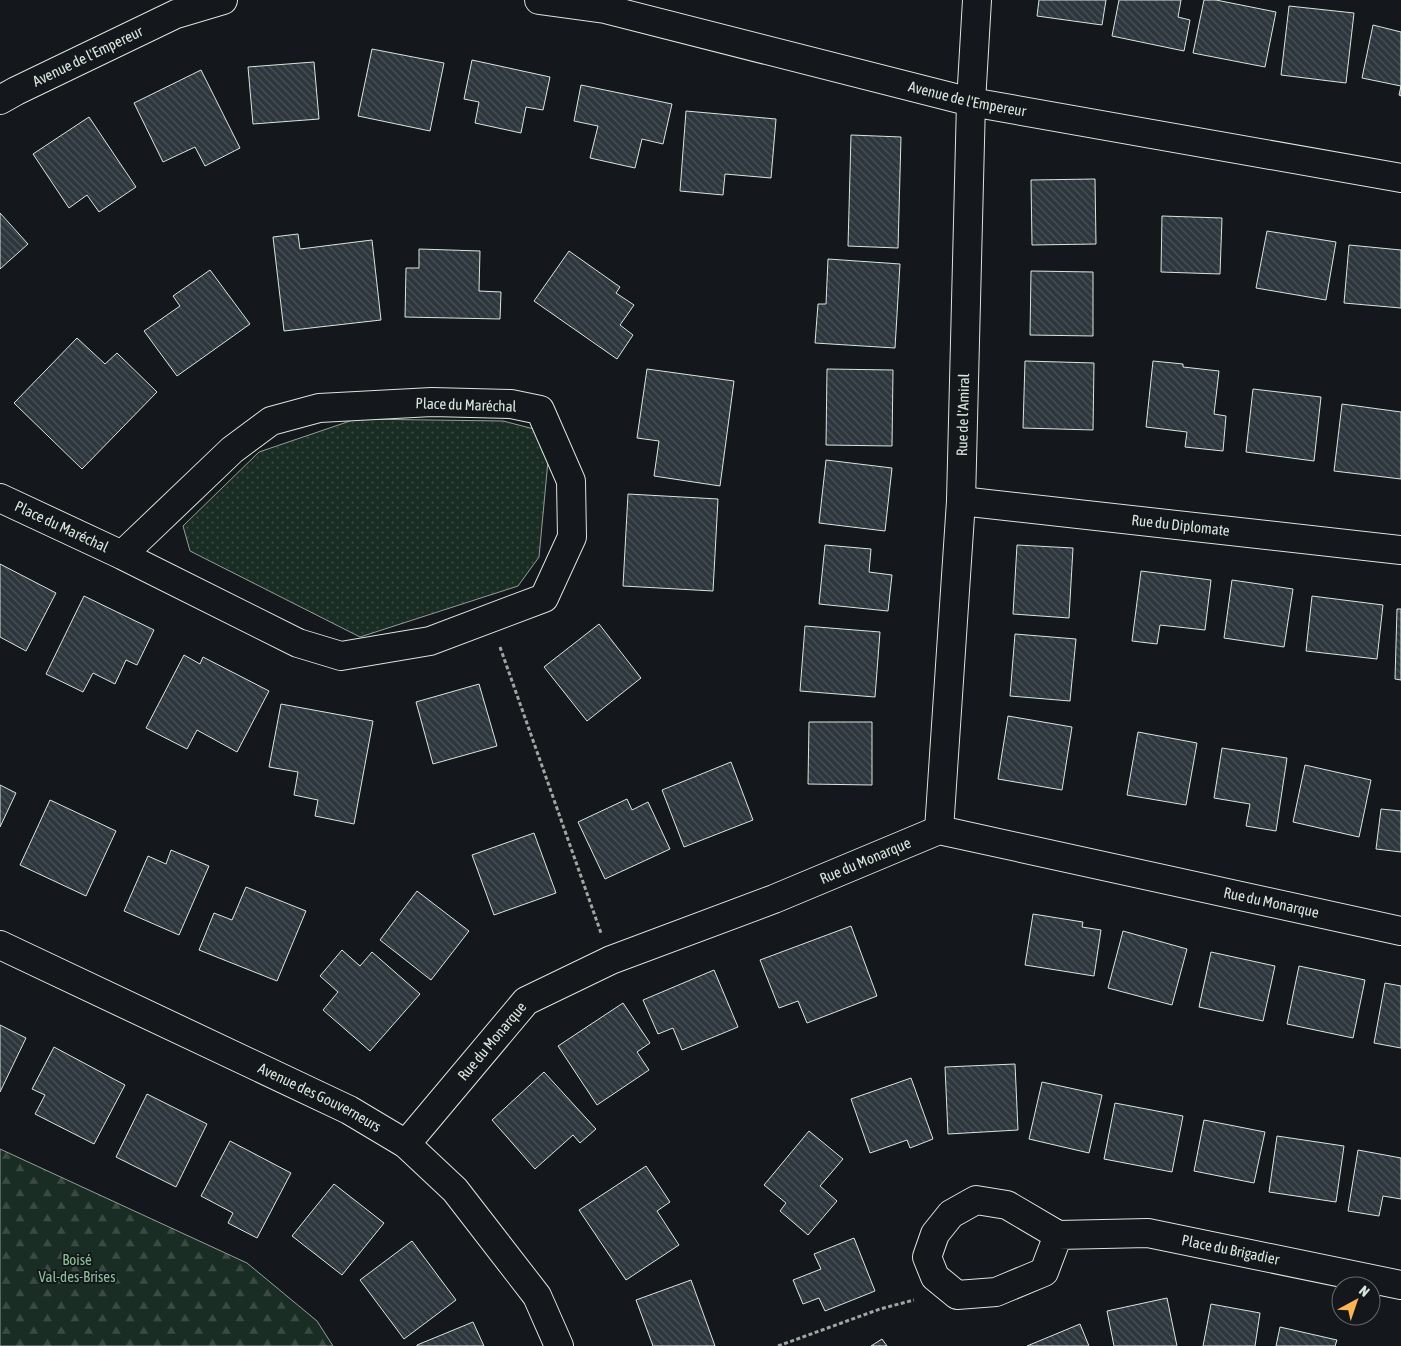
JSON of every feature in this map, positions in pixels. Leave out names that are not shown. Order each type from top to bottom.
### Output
[{"type":"street","name":"Avenue de l'Empereur","points":[[0,100],[174,7],[223,0]]},
{"type":"street","name":"Avenue de l'Empereur","points":[[539,0],[606,4],[971,102],[1401,178]]},
{"type":"street","name":"Rue de l'Amiral","points":[[939,830],[961,501],[971,102],[977,0]]},
{"type":"street","name":"Place du Maréchal","points":[[0,498],[122,555],[298,643],[341,656],[430,641],[544,598],[572,537],[571,480],[540,410],[511,404],[432,402],[319,408],[271,421],[232,450],[122,555]]},
{"type":"street","name":"Rue du Diplomate","points":[[961,501],[1401,550]]},
{"type":"street","name":"Rue du Monarque","points":[[406,1144],[526,1001],[611,960],[774,899],[939,830],[1401,931]]},
{"type":"street","name":"Avenue des Gouverneurs","points":[[0,945],[350,1110],[406,1144],[455,1190],[537,1296],[559,1346]]},
{"type":"street","name":"Place du Brigadier","points":[[1058,1234],[1044,1272],[996,1292],[957,1295],[934,1278],[927,1257],[935,1234],[951,1214],[976,1200],[1007,1206],[1058,1234],[1148,1233],[1401,1285]]},
{"type":"path","points":[[489,618],[611,960]]},
{"type":"path","points":[[778,1346],[880,1309],[919,1298],[945,1285]]},
{"type":"green space","points":[[356,419],[503,421],[534,429],[549,450],[539,557],[518,586],[360,637],[190,551],[183,526],[259,452]]},
{"type":"green space","name":"Boisé Val-des-Brises","points":[[0,1149],[247,1263],[317,1321],[333,1346],[0,1346]]},
{"type":"building","points":[[1039,0],[1106,0],[1102,25],[1037,16]]},
{"type":"building","points":[[1119,0],[1181,0],[1178,17],[1190,20],[1184,51],[1112,36]]},
{"type":"building","points":[[1204,0],[1216,0],[1276,12],[1265,67],[1193,53]]},
{"type":"building","points":[[1289,6],[1354,13],[1346,83],[1281,75]]},
{"type":"building","points":[[1373,25],[1401,32],[1401,86],[1362,78]]},
{"type":"building","points":[[372,49],[444,63],[430,131],[358,116]]},
{"type":"building","points":[[472,60],[550,77],[543,110],[526,107],[521,133],[475,123],[479,102],[464,99]]},
{"type":"building","points":[[314,62],[319,119],[253,124],[248,67]]},
{"type":"building","points":[[201,70],[240,148],[205,166],[195,147],[163,162],[134,103]]},
{"type":"building","points":[[581,85],[672,104],[663,144],[642,139],[635,168],[590,158],[598,126],[574,121]]},
{"type":"building","points":[[686,111],[776,119],[771,178],[725,174],[723,195],[680,191]]},
{"type":"building","points":[[89,117],[136,187],[99,212],[87,195],[69,208],[33,154]]},
{"type":"building","points":[[851,135],[901,137],[898,248],[848,246]]},
{"type":"building","points":[[1095,179],[1096,244],[1032,245],[1031,180]]},
{"type":"building","points":[[0,213],[28,244],[0,269]]},
{"type":"building","points":[[1162,216],[1222,218],[1220,274],[1161,272]]},
{"type":"building","points":[[1267,231],[1336,242],[1326,300],[1256,288]]},
{"type":"building","points":[[298,234],[300,249],[372,240],[381,320],[284,331],[273,237]]},
{"type":"building","points":[[1349,245],[1401,250],[1401,308],[1344,303]]},
{"type":"building","points":[[419,249],[480,251],[479,291],[501,292],[500,319],[405,317],[406,268],[419,268]]},
{"type":"building","points":[[569,251],[620,287],[616,293],[634,305],[620,325],[633,335],[617,359],[534,301]]},
{"type":"building","points":[[828,259],[900,264],[895,348],[815,343],[818,304],[826,304]]},
{"type":"building","points":[[210,270],[250,324],[177,376],[144,331],[180,306],[173,296]]},
{"type":"building","points":[[1031,271],[1093,272],[1093,336],[1030,335]]},
{"type":"building","points":[[77,338],[105,364],[117,353],[157,392],[82,469],[14,403]]},
{"type":"building","points":[[1025,361],[1094,363],[1093,430],[1023,428]]},
{"type":"building","points":[[1153,361],[1183,364],[1183,367],[1219,371],[1214,414],[1226,416],[1223,451],[1185,447],[1187,432],[1146,427]]},
{"type":"building","points":[[647,369],[734,381],[720,486],[654,476],[659,441],[637,438]]},
{"type":"building","points":[[827,369],[893,370],[892,446],[826,445]]},
{"type":"building","points":[[1253,389],[1321,397],[1314,461],[1246,452]]},
{"type":"building","points":[[1342,404],[1401,412],[1401,479],[1334,471]]},
{"type":"building","points":[[826,460],[892,468],[885,531],[819,523]]},
{"type":"building","points":[[628,494],[718,499],[713,591],[623,586]]},
{"type":"building","points":[[825,545],[871,549],[869,572],[892,575],[888,611],[819,604]]},
{"type":"building","points":[[1017,545],[1073,548],[1069,618],[1013,614]]},
{"type":"building","points":[[0,564],[56,593],[26,651],[0,637]]},
{"type":"building","points":[[1141,571],[1211,580],[1205,630],[1160,625],[1157,644],[1132,641]]},
{"type":"building","points":[[1232,580],[1293,589],[1284,647],[1224,638]]},
{"type":"building","points":[[84,596],[154,630],[137,665],[126,660],[115,684],[93,673],[83,692],[46,674]]},
{"type":"building","points":[[1312,596],[1383,605],[1377,659],[1306,651]]},
{"type":"building","points":[[1397,609],[1401,609],[1401,680],[1395,679]]},
{"type":"building","points":[[599,624],[641,678],[587,721],[544,667]]},
{"type":"building","points":[[805,626],[880,632],[875,697],[800,691]]},
{"type":"building","points":[[1015,634],[1076,639],[1070,701],[1010,696]]},
{"type":"building","points":[[184,655],[200,664],[203,657],[269,691],[237,752],[197,730],[187,749],[146,728]]},
{"type":"building","points":[[479,684],[497,746],[433,764],[416,702]]},
{"type":"building","points":[[281,704],[373,721],[354,824],[315,816],[318,800],[294,795],[298,772],[269,767]]},
{"type":"building","points":[[1008,716],[1072,727],[1062,790],[998,779]]},
{"type":"building","points":[[809,722],[872,722],[872,785],[808,784]]},
{"type":"building","points":[[1138,732],[1197,743],[1186,805],[1127,795]]},
{"type":"building","points":[[1222,748],[1287,758],[1276,831],[1246,826],[1250,804],[1214,798]]},
{"type":"building","points":[[731,762],[753,820],[684,847],[662,790]]},
{"type":"building","points":[[1305,765],[1371,780],[1359,837],[1293,822]]},
{"type":"building","points":[[0,785],[16,793],[0,827]]},
{"type":"building","points":[[627,799],[632,810],[648,802],[670,849],[605,879],[578,822]]},
{"type":"building","points":[[50,800],[116,831],[86,896],[20,865]]},
{"type":"building","points":[[1381,809],[1401,811],[1401,852],[1376,849]]},
{"type":"building","points":[[534,833],[556,893],[494,915],[472,855]]},
{"type":"building","points":[[171,850],[209,866],[179,935],[124,911],[148,856],[166,864]]},
{"type":"building","points":[[246,887],[306,911],[277,981],[199,950],[214,913],[232,920]]},
{"type":"building","points":[[417,891],[469,931],[431,980],[380,940]]},
{"type":"building","points":[[1033,914],[1083,922],[1082,927],[1101,930],[1094,976],[1025,965]]},
{"type":"building","points":[[851,926],[877,996],[807,1023],[798,1001],[779,1008],[760,960]]},
{"type":"building","points":[[1123,931],[1187,949],[1172,1005],[1108,988]]},
{"type":"building","points":[[342,950],[360,966],[372,952],[420,994],[370,1051],[323,1010],[338,992],[320,976]]},
{"type":"building","points":[[1211,952],[1275,966],[1263,1021],[1199,1007]]},
{"type":"building","points":[[1299,966],[1365,980],[1353,1038],[1287,1024]]},
{"type":"building","points":[[714,970],[738,1027],[682,1050],[673,1028],[658,1034],[643,1000]]},
{"type":"building","points":[[1385,983],[1401,986],[1401,1048],[1374,1043]]},
{"type":"building","points":[[623,1003],[650,1043],[637,1052],[649,1070],[597,1105],[558,1046]]},
{"type":"building","points":[[0,1025],[26,1038],[0,1092]]},
{"type":"building","points":[[54,1047],[125,1085],[94,1144],[35,1114],[45,1095],[32,1089]]},
{"type":"building","points":[[1015,1064],[1018,1130],[948,1134],[945,1067]]},
{"type":"building","points":[[544,1072],[596,1129],[580,1143],[573,1135],[535,1169],[492,1120]]},
{"type":"building","points":[[911,1078],[933,1139],[910,1148],[907,1140],[870,1153],[851,1099]]},
{"type":"building","points":[[1042,1082],[1102,1095],[1089,1153],[1029,1139]]},
{"type":"building","points":[[147,1094],[207,1124],[176,1187],[116,1157]]},
{"type":"building","points":[[1115,1103],[1183,1116],[1172,1172],[1104,1159]]},
{"type":"building","points":[[1204,1120],[1265,1132],[1254,1183],[1194,1171]]},
{"type":"building","points":[[809,1131],[843,1159],[820,1186],[837,1201],[808,1235],[780,1211],[786,1203],[764,1185]]},
{"type":"building","points":[[1277,1136],[1344,1146],[1336,1202],[1269,1192]]},
{"type":"building","points":[[230,1141],[291,1173],[257,1238],[228,1223],[233,1213],[201,1196]]},
{"type":"building","points":[[1358,1150],[1401,1158],[1401,1199],[1383,1196],[1379,1216],[1348,1211]]},
{"type":"building","points":[[646,1166],[670,1202],[657,1211],[679,1245],[626,1280],[579,1210]]},
{"type":"building","points":[[334,1184],[384,1223],[342,1275],[292,1236]]},
{"type":"building","points":[[854,1238],[875,1291],[825,1311],[819,1298],[803,1304],[793,1280],[821,1269],[814,1254]]},
{"type":"building","points":[[412,1241],[456,1300],[404,1339],[360,1280]]},
{"type":"building","points":[[691,1280],[715,1346],[653,1346],[636,1300]]},
{"type":"building","points":[[1167,1298],[1177,1346],[1114,1346],[1107,1311]]},
{"type":"building","points":[[1211,1304],[1260,1313],[1255,1346],[1203,1346]]},
{"type":"building","points":[[473,1322],[484,1346],[417,1346],[417,1345]]},
{"type":"building","points":[[1080,1324],[1089,1346],[1027,1346]]},
{"type":"building","points":[[1280,1327],[1337,1340],[1335,1346],[1276,1346]]},
{"type":"building","points":[[882,1339],[887,1346],[871,1346]]}]
